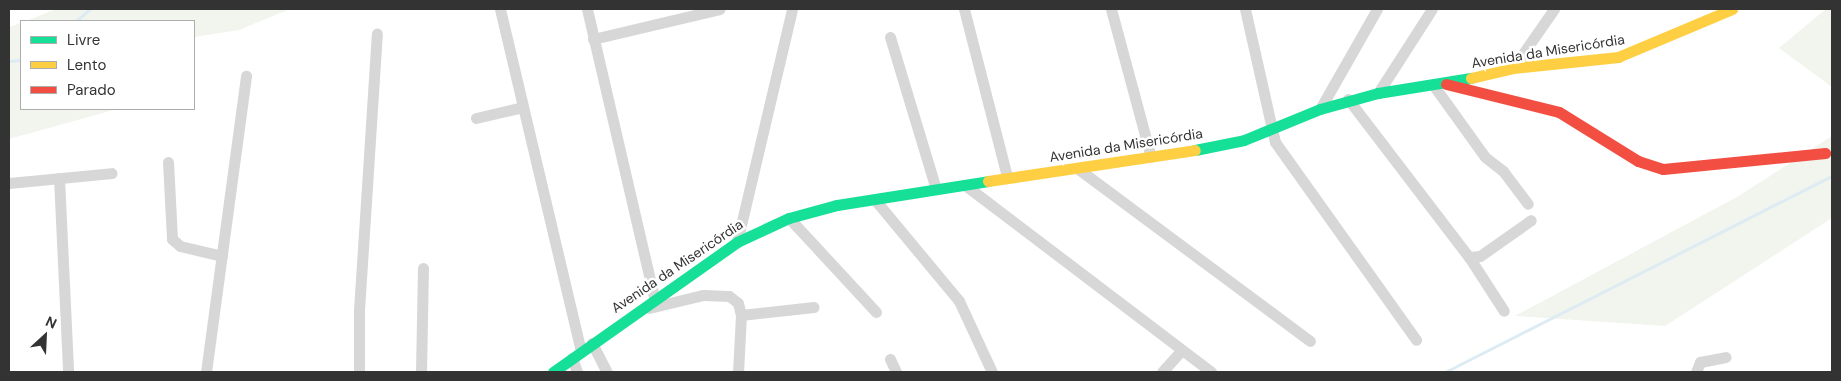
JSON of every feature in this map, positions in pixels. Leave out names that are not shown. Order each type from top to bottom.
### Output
[{"type":"street","points":[[500,9],[577,354],[577,372]]},
{"type":"street","points":[[587,9],[654,297]]},
{"type":"street","points":[[593,39],[720,9]]},
{"type":"street","points":[[737,242],[792,9]]},
{"type":"street","points":[[964,9],[1007,177]]},
{"type":"street","points":[[1111,9],[1151,157]]},
{"type":"street","points":[[1245,9],[1271,130],[1288,162],[1416,340]]},
{"type":"street","points":[[1320,109],[1377,9]]},
{"type":"street","points":[[1378,93],[1432,9]]},
{"type":"street","points":[[1513,68],[1554,9]]},
{"type":"street","name":"Avenida da Misericórdia","points":[[553,372],[638,308],[737,242],[789,218],[837,205],[876,201],[936,188],[1216,146],[1271,130],[1320,109],[1378,93],[1440,85],[1513,68],[1618,57],[1732,9]]},
{"type":"street","points":[[359,372],[359,310],[377,34]]},
{"type":"street","points":[[890,37],[936,188]]},
{"type":"street","points":[[206,372],[246,76]]},
{"type":"street","points":[[1440,85],[1560,112],[1638,161],[1663,169],[1825,153]]},
{"type":"street","points":[[1440,85],[1485,157],[1503,172],[1528,204]]},
{"type":"street","points":[[1348,100],[1470,257],[1504,311]]},
{"type":"street","points":[[476,118],[523,107]]},
{"type":"street","points":[[168,162],[172,239],[180,246],[222,256]]},
{"type":"street","points":[[1077,168],[1310,341]]},
{"type":"street","points":[[9,183],[112,173]]},
{"type":"street","points":[[59,178],[68,372]]},
{"type":"street","points":[[965,185],[1211,372]]},
{"type":"street","points":[[876,201],[959,300],[992,372]]},
{"type":"street","points":[[789,218],[876,312]]},
{"type":"street","points":[[1470,257],[1480,256],[1531,220]]},
{"type":"street","points":[[421,372],[423,268]]},
{"type":"street","points":[[638,308],[716,294],[734,300],[741,315],[738,372]]},
{"type":"street","points":[[741,315],[814,307]]},
{"type":"street","points":[[592,343],[608,372]]},
{"type":"street","points":[[1162,372],[1182,351]]},
{"type":"street","points":[[1696,372],[1700,362],[1726,356]]},
{"type":"street","points":[[890,359],[896,372]]},
{"type":"shaded area","points":[[56,9],[290,9],[239,30],[195,37],[195,20],[28,20]]},
{"type":"shaded area","points":[[1826,9],[1832,9],[1832,87],[1779,48]]},
{"type":"shaded area","points":[[20,23],[20,110],[113,110],[9,139],[9,27]]},
{"type":"shaded area","points":[[1832,136],[1832,218],[1665,326],[1515,316],[1737,197]]},
{"type":"waterway","points":[[77,20],[90,9]]},
{"type":"waterway","points":[[9,61],[20,60]]},
{"type":"waterway","points":[[1445,372],[1832,176]]},
{"type":"traffic: fast","points":[[1195,150],[1244,140],[1320,109],[1378,93],[1471,78]]},
{"type":"traffic: fast","points":[[553,372],[737,242],[789,218],[837,205],[988,181]]},
{"type":"traffic: slow","points":[[1471,78],[1513,68],[1618,57],[1732,9]]},
{"type":"traffic: slow","points":[[988,181],[1195,150]]},
{"type":"traffic: jam","points":[[1446,84],[1559,112],[1638,161],[1663,169],[1825,153]]}]
